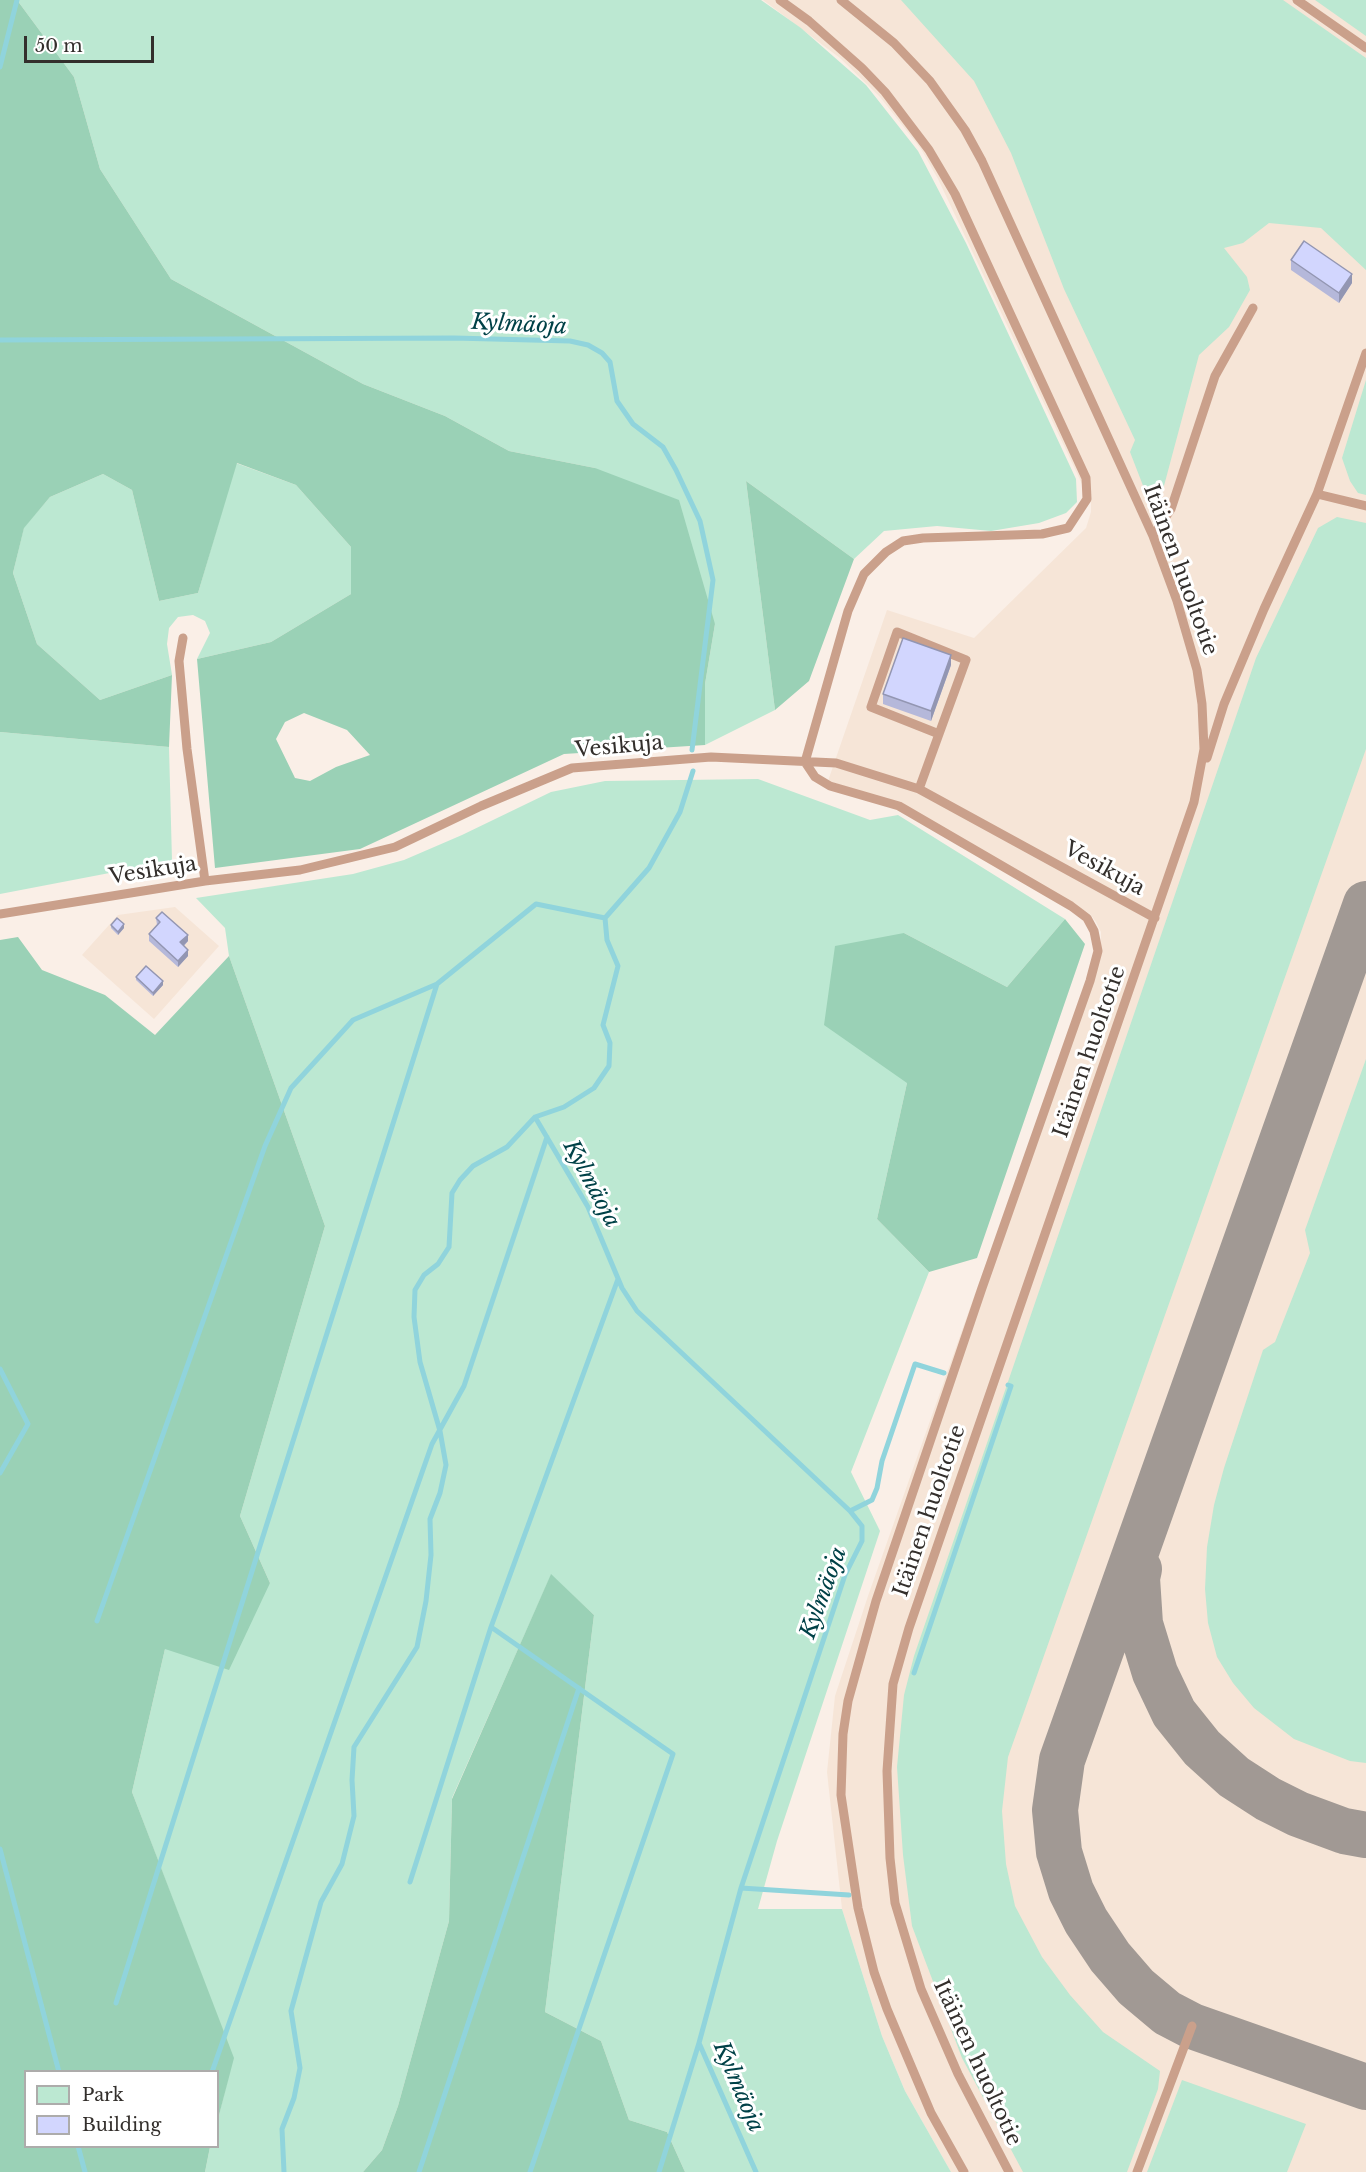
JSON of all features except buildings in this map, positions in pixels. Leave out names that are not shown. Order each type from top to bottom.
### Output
[{"type":"lane","points":[[780,0],[809,21],[862,68],[885,92],[929,150],[956,194],[1086,478],[1087,499],[1068,528],[1042,534],[923,538],[903,541],[886,552],[864,574],[848,611],[805,762],[816,777],[830,786],[899,806],[1071,906],[1087,918],[1094,931],[1098,951],[1090,981],[982,1288],[876,1601],[848,1701],[843,1734],[841,1795],[858,1908],[874,1972],[887,2010],[931,2113],[964,2172]]},
{"type":"lane","name":"Itäinen huoltotie","points":[[841,0],[894,43],[930,81],[965,130],[987,172],[1153,536],[1177,601],[1197,670],[1203,704],[1204,749],[1194,802],[909,1628],[893,1684],[887,1771],[890,1858],[895,1904],[921,1989],[958,2074],[1008,2172]]},
{"type":"lane","points":[[1297,0],[1366,48]]},
{"type":"lane","points":[[1153,536],[1172,509],[1215,376],[1253,308]]},
{"type":"lane","points":[[1194,802],[1224,704],[1264,609],[1317,494],[1366,353]]},
{"type":"lane","points":[[1317,494],[1366,506]]},
{"type":"lane","points":[[919,789],[966,660],[897,632],[871,707],[939,734]]},
{"type":"lane","points":[[183,638],[179,661],[187,749],[206,881]]},
{"type":"lane","name":"Vesikuja","points":[[0,914],[206,881],[300,870],[395,847],[481,806],[572,768],[711,757],[836,763],[919,789],[1155,918]]},
{"type":"lane","points":[[1137,2172],[1192,2026]]},
{"type":"shaded area","points":[[763,0],[1366,0],[1366,2172],[951,2172],[905,2091],[882,2036],[842,1909],[827,1772],[835,1696],[977,1288],[1092,981],[1101,949],[1101,932],[1090,914],[893,801],[828,781],[887,610],[974,638],[1086,528],[1091,503],[938,179],[921,149],[880,97],[840,58]]},
{"type":"shaded area","points":[[175,907],[219,946],[154,1019],[82,955],[118,915]]},
{"type":"green space","points":[[0,0],[17,0],[74,77],[100,169],[171,279],[363,384],[445,416],[509,451],[595,468],[679,500],[715,624],[705,684],[705,745],[564,754],[360,849],[215,868],[197,659],[271,642],[351,594],[351,547],[296,485],[237,463],[198,593],[159,601],[132,490],[103,474],[50,497],[24,528],[13,573],[37,644],[100,700],[172,675],[169,747],[0,732]],"holes":[[[304,713],[347,730],[370,755],[336,767],[310,781],[295,778],[276,739],[285,722]]]},
{"type":"green space","points":[[17,0],[761,0],[801,28],[866,85],[918,151],[966,243],[1076,479],[1077,502],[1066,513],[1039,523],[991,531],[937,526],[884,531],[854,559],[746,481],[775,710],[705,745],[705,684],[715,624],[595,468],[509,451],[445,416],[363,384],[171,279],[100,169],[74,77]]},
{"type":"green space","points":[[901,0],[1283,0],[1366,58],[1366,270],[1321,228],[1269,223],[1243,243],[1224,248],[1247,277],[1250,290],[1229,327],[1199,355],[1161,497],[1147,496],[1130,452],[1135,440],[1064,289],[1011,153],[974,81]]},
{"type":"green space","points":[[1315,0],[1366,0],[1366,36]]},
{"type":"green space","points":[[1366,380],[1366,495],[1358,493],[1350,481],[1342,458]]},
{"type":"green space","points":[[236,463],[296,485],[351,547],[351,594],[271,642],[197,659],[210,633],[205,621],[193,615],[178,617],[169,628],[167,644],[172,675],[100,700],[37,644],[13,573],[24,527],[50,497],[103,474],[132,490],[159,601],[198,593]]},
{"type":"green space","points":[[746,481],[854,559],[809,681],[775,710]]},
{"type":"green space","points":[[1337,517],[1366,523],[1366,749],[1008,1757],[1002,1811],[1006,1864],[1015,1906],[1042,1957],[1070,1995],[1103,2032],[1160,2071],[1158,2089],[1127,2172],[1023,2172],[962,2058],[912,1926],[903,1855],[897,1767],[904,1695],[914,1656],[1256,658],[1318,528]]},
{"type":"green space","points":[[0,732],[169,747],[172,861],[0,894]]},
{"type":"green space","points":[[758,779],[870,820],[898,815],[1065,919],[1007,987],[904,933],[907,1083],[877,1219],[929,1272],[851,1472],[880,1531],[777,1841],[758,1909],[842,1909],[882,2036],[905,2091],[951,2172],[685,2172],[667,2132],[629,2120],[601,2041],[545,2012],[594,1615],[551,1575],[452,1798],[449,1921],[398,2106],[382,2150],[363,2172],[205,2172],[210,2148],[219,2148],[219,2115],[233,2058],[132,1792],[165,1649],[270,1583],[240,1516],[325,1226],[229,956],[225,928],[196,898],[353,874],[404,860],[551,792],[605,781]]},
{"type":"green space","points":[[1065,919],[1085,944],[977,1258],[929,1272],[877,1219],[907,1083],[824,1025],[835,946],[904,933],[1007,987]]},
{"type":"green space","points":[[18,937],[42,970],[105,995],[155,1035],[229,956],[325,1226],[240,1516],[270,1583],[229,1670],[165,1649],[132,1792],[234,2058],[219,2115],[219,2070],[24,2070],[24,2148],[210,2148],[205,2172],[0,2172],[0,940]]},
{"type":"green space","points":[[1366,1059],[1366,1763],[1350,1761],[1294,1739],[1254,1708],[1233,1683],[1217,1657],[1208,1623],[1205,1589],[1207,1547],[1214,1505],[1224,1468],[1263,1350],[1275,1342],[1310,1253],[1305,1230]]},
{"type":"green space","points":[[551,1574],[594,1615],[545,2012],[601,2041],[629,2120],[667,2132],[685,2172],[363,2172],[382,2150],[398,2106],[449,1921],[452,1799]]},
{"type":"green space","points":[[1182,2080],[1306,2124],[1287,2172],[1147,2172]]},
{"type":"waterway","name":"Kylmäoja","points":[[0,67],[17,0]]},
{"type":"waterway","name":"Kylmäoja","points":[[0,340],[454,338],[570,341],[588,345],[602,353],[610,362],[617,401],[633,424],[663,447],[700,521],[713,580],[692,750]]},
{"type":"waterway","name":"Kylmäoja","points":[[284,2172],[282,2129],[294,2098],[300,2068],[291,2011],[321,1902],[342,1864],[354,1816],[352,1780],[354,1747],[417,1647],[426,1601],[431,1555],[430,1519],[440,1493],[446,1465],[440,1431],[420,1362],[414,1317],[415,1290],[424,1275],[438,1264],[449,1247],[452,1193],[460,1180],[473,1166],[507,1147],[535,1117],[564,1107],[594,1088],[609,1066],[610,1043],[603,1025],[618,966],[607,940],[605,918],[649,868],[680,812],[693,771]]},
{"type":"waterway","points":[[116,2003],[437,984],[536,904],[605,918]]},
{"type":"waterway","points":[[97,1621],[265,1146],[291,1088],[353,1020],[437,984]]},
{"type":"waterway","name":"Kylmäoja","points":[[535,1117],[588,1207],[622,1288],[637,1311],[850,1511],[862,1526],[862,1541],[845,1575],[741,1888],[699,2043],[756,2172]]},
{"type":"waterway","points":[[213,2070],[432,1444],[464,1386],[547,1137]]},
{"type":"waterway","points":[[530,2172],[673,1754],[491,1627],[618,1279]]},
{"type":"waterway","points":[[850,1511],[872,1500],[877,1488],[882,1461],[915,1364],[944,1373]]},
{"type":"waterway","points":[[0,1369],[28,1424],[0,1473]]},
{"type":"waterway","points":[[914,1673],[1011,1386],[1008,1385]]},
{"type":"waterway","points":[[410,1882],[491,1627]]},
{"type":"waterway","points":[[419,2172],[579,1688]]},
{"type":"waterway","points":[[0,1849],[58,2070]]},
{"type":"waterway","points":[[741,1888],[849,1895]]},
{"type":"waterway","points":[[659,2172],[699,2043]]},
{"type":"waterway","points":[[79,2148],[85,2172]]},
{"type":"taxiway","points":[[1366,904],[1062,1760],[1055,1810],[1059,1852],[1071,1891],[1086,1921],[1110,1957],[1136,1987],[1167,2013],[1192,2026],[1366,2087]]},
{"type":"taxiway","points":[[1139,1569],[1137,1578],[1140,1624],[1155,1673],[1174,1713],[1202,1748],[1234,1777],[1268,1799],[1298,1814],[1344,1831],[1366,1835]]}]
